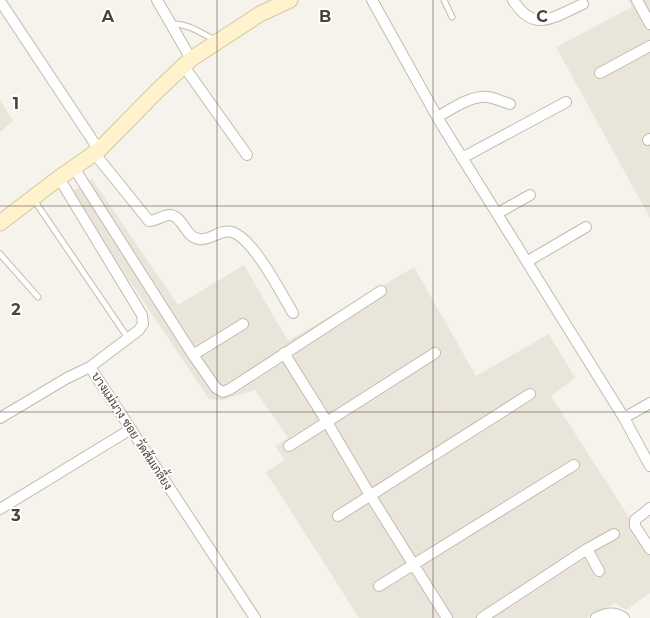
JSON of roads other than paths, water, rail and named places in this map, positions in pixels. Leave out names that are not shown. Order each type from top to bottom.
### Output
[{"type":"street","points":[[157,0],[172,24],[187,62],[247,155]]},
{"type":"street","points":[[0,223],[97,152],[187,62],[260,14],[290,0]]},
{"type":"street","points":[[372,0],[437,117],[498,212],[624,418],[650,466]]},
{"type":"street","points":[[513,0],[522,13],[532,20],[547,19],[583,4]]},
{"type":"street","points":[[638,0],[650,24]]},
{"type":"street","points":[[0,1],[97,152],[150,221],[172,215],[178,218],[189,234],[197,239],[204,239],[220,232],[230,232],[242,237],[252,247],[294,313]]},
{"type":"street","points":[[600,73],[650,46]]},
{"type":"street","points":[[437,117],[481,96],[510,104]]},
{"type":"street","points":[[462,158],[566,102]]},
{"type":"street","points":[[74,168],[193,355],[216,388],[223,392],[381,291]]},
{"type":"street","name":"บางแม่นาง ซอย วัดส้มเกลี้ยง","points":[[59,178],[142,315],[143,324],[90,367],[255,618]]},
{"type":"street","points":[[498,212],[530,195]]},
{"type":"street","points":[[528,261],[586,227]]},
{"type":"street","points":[[193,355],[243,324]]},
{"type":"street","points":[[284,353],[370,496],[448,618]]},
{"type":"street","points":[[289,446],[435,353]]},
{"type":"street","points":[[0,418],[67,378],[90,367]]},
{"type":"street","points":[[338,516],[530,394]]},
{"type":"street","points":[[624,418],[650,404]]},
{"type":"street","points":[[0,509],[131,430]]},
{"type":"street","points":[[379,586],[574,465]]},
{"type":"street","points":[[650,508],[635,520],[635,526],[650,549]]},
{"type":"street","points":[[482,618],[587,549],[614,534]]},
{"type":"street","points":[[587,549],[599,572]]},
{"type":"street","points":[[596,618],[604,613],[613,613],[624,618]]},
{"type":"lane","points":[[444,0],[452,17]]},
{"type":"lane","points":[[172,24],[180,23],[186,25],[217,41]]},
{"type":"lane","points":[[32,199],[128,338]]},
{"type":"lane","points":[[0,254],[38,297]]}]
